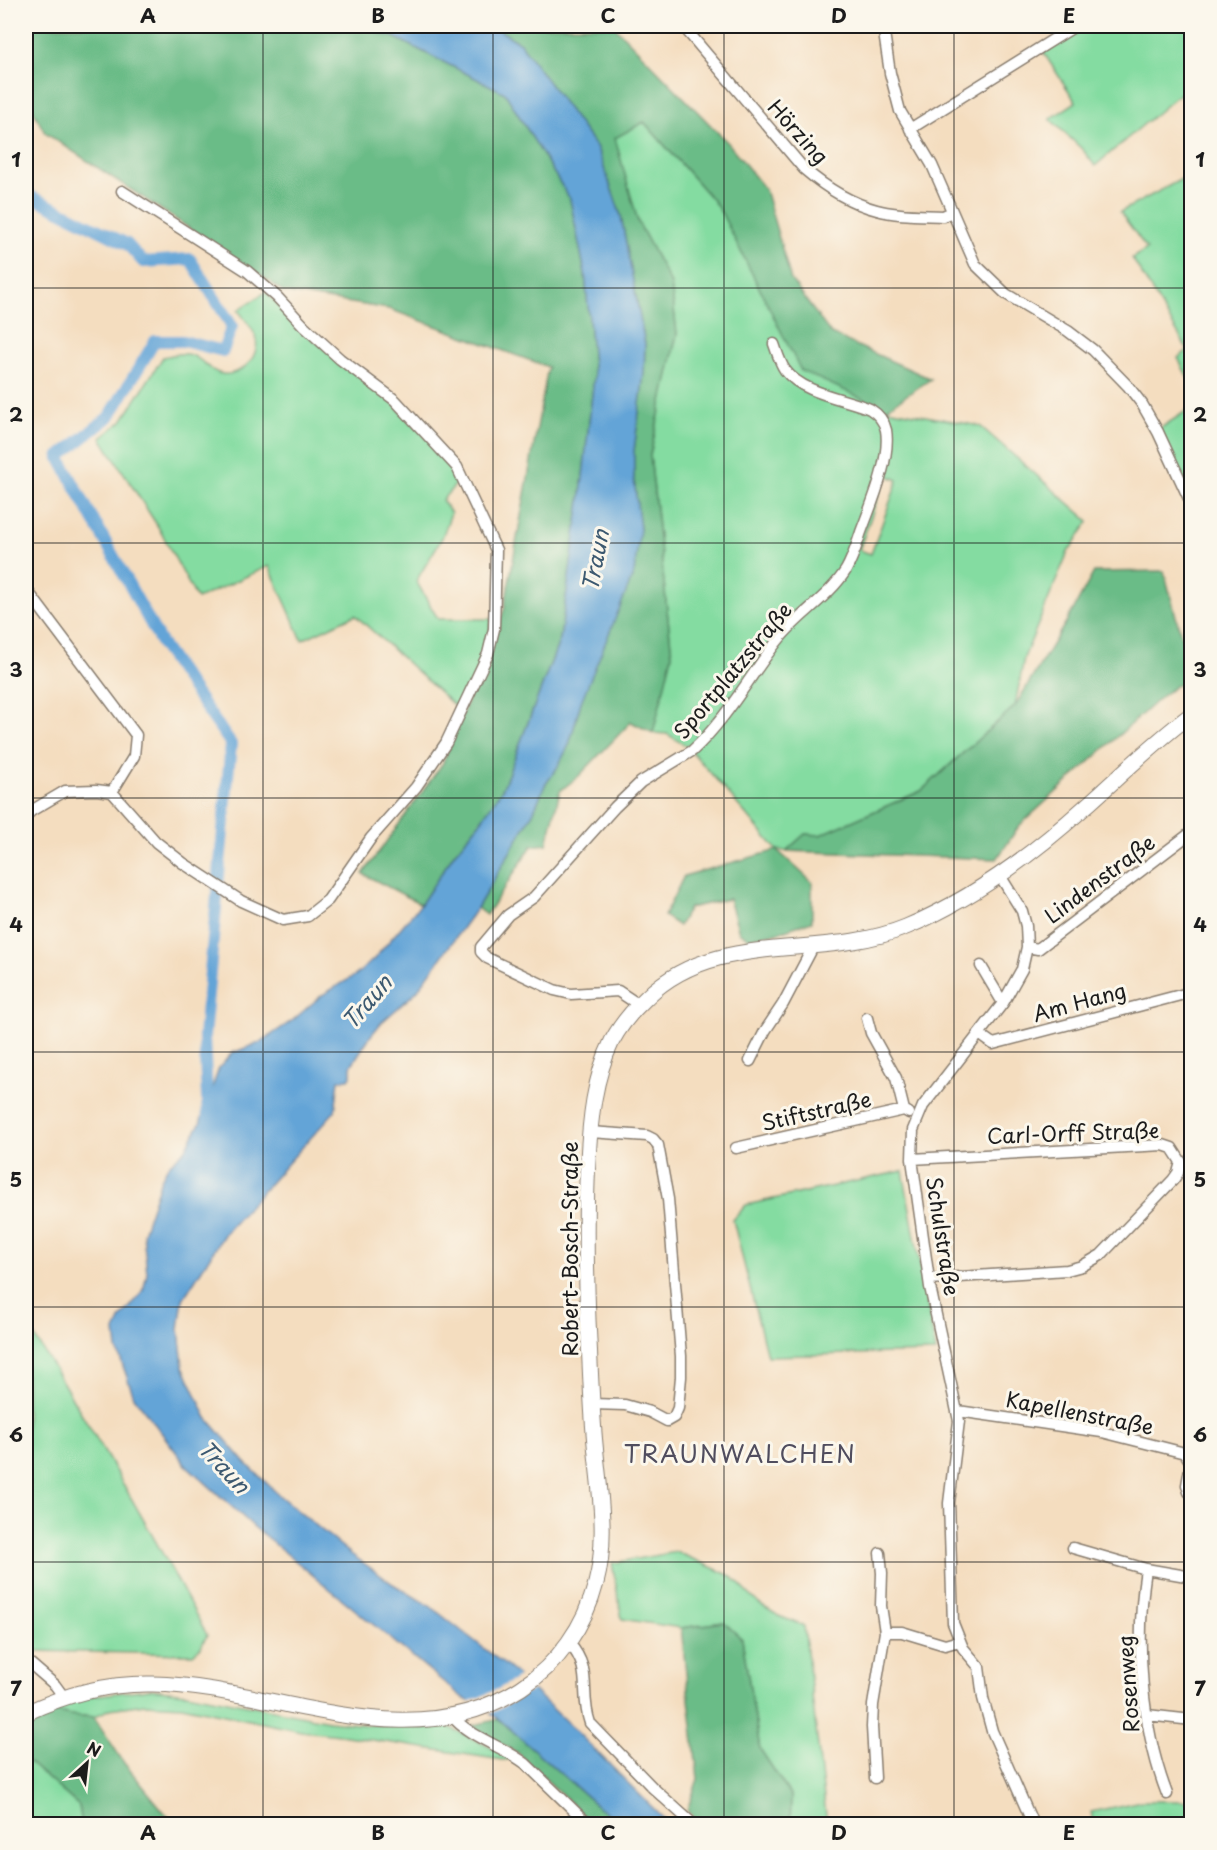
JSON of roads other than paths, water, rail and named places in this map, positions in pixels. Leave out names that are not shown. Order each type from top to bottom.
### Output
[{"type":"main road","name":"Robert-Bosch-Straße","points":[[26,1713],[63,1696],[107,1687],[151,1684],[197,1688],[325,1713],[397,1720],[470,1711],[514,1692],[549,1666],[569,1643],[591,1599],[599,1570],[602,1544],[592,1404],[586,1264],[586,1196],[590,1132],[597,1080],[604,1059],[620,1029],[652,992],[675,975],[703,962],[738,953],[853,941],[904,928],[941,910],[999,874],[1080,812],[1191,714]]},
{"type":"street","name":"Hörzing","points":[[683,26],[804,169],[819,182],[846,197],[878,210],[944,216],[952,212]]},
{"type":"street","points":[[883,26],[890,73],[900,111],[932,165],[975,264],[1006,294],[1068,331],[1093,350],[1128,386],[1142,404],[1158,432],[1191,505]]},
{"type":"street","points":[[910,129],[1075,26]]},
{"type":"street","points":[[26,816],[65,791],[112,792],[156,842],[225,891],[283,920],[308,916],[328,900],[371,838],[416,787],[446,743],[488,654],[494,629],[496,550],[457,467],[395,400],[340,359],[247,271],[123,191]]},
{"type":"street","name":"Sportplatzstraße","points":[[639,1005],[623,992],[618,991],[572,994],[554,990],[487,958],[481,952],[481,947],[508,915],[534,897],[615,807],[641,782],[693,751],[716,726],[780,637],[839,580],[850,564],[880,478],[886,445],[884,424],[870,409],[828,396],[797,381],[784,370],[774,344]]},
{"type":"street","points":[[26,589],[136,735],[134,756],[112,792]]},
{"type":"street","name":"Lindenstraße","points":[[1027,947],[1038,949],[1191,832]]},
{"type":"street","name":"Schulstraße","points":[[959,1641],[954,1631],[952,1614],[949,1522],[949,1503],[959,1430],[958,1411],[929,1279],[912,1159],[912,1139],[917,1118],[923,1106],[1003,1003],[1022,969],[1027,947],[1026,926],[1022,911],[999,874]]},
{"type":"street","points":[[750,1061],[765,1030],[783,1004],[812,945]]},
{"type":"street","points":[[981,966],[1003,1003]]},
{"type":"street","name":"Am Hang","points":[[979,1034],[993,1044],[1191,992]]},
{"type":"street","points":[[867,1018],[871,1033],[896,1078],[904,1110],[917,1118]]},
{"type":"street","name":"Stiftstraße","points":[[736,1148],[904,1110]]},
{"type":"street","points":[[590,1132],[646,1136],[653,1139],[661,1152],[668,1199],[681,1356],[678,1408],[674,1417],[669,1421],[664,1421],[650,1412],[624,1405],[592,1404]]},
{"type":"street","name":"Carl-Orff Straße","points":[[912,1159],[1163,1145],[1172,1148],[1180,1162],[1178,1173],[1173,1180],[1101,1256],[1082,1266],[1067,1270],[929,1279]]},
{"type":"street","name":"Kapellenstraße","points":[[958,1411],[1102,1432],[1185,1453],[1191,1463],[1187,1485],[1191,1494]]},
{"type":"street","points":[[1073,1548],[1146,1569],[1191,1577]]},
{"type":"street","points":[[875,1778],[873,1705],[885,1632],[881,1606],[880,1553]]},
{"type":"street","name":"Rosenweg","points":[[1146,1569],[1142,1621],[1143,1680],[1151,1742],[1158,1772],[1167,1794]]},
{"type":"street","points":[[885,1632],[902,1632],[945,1645],[959,1641],[979,1666],[983,1698],[992,1731],[1033,1824]]},
{"type":"street","points":[[569,1643],[583,1664],[587,1714],[590,1723],[653,1788],[693,1824]]},
{"type":"street","points":[[26,1660],[55,1685],[63,1696]]},
{"type":"street","points":[[451,1715],[467,1731],[515,1755],[588,1824]]},
{"type":"street","points":[[1147,1715],[1191,1720]]},
{"type":"water","name":"Traun","points":[[355,26],[493,26],[520,43],[597,148],[621,216],[645,344],[644,373],[634,451],[634,478],[640,529],[634,573],[581,702],[569,745],[545,785],[533,813],[477,908],[417,991],[381,1023],[369,1038],[351,1066],[349,1079],[339,1080],[335,1111],[225,1233],[183,1299],[179,1329],[183,1366],[207,1418],[245,1462],[281,1497],[351,1554],[393,1584],[430,1606],[514,1672],[669,1824],[618,1824],[499,1719],[463,1698],[254,1527],[186,1465],[134,1397],[117,1349],[115,1331],[121,1318],[144,1287],[147,1273],[143,1233],[161,1179],[168,1166],[185,1150],[200,1123],[219,1068],[232,1053],[259,1043],[293,1020],[322,995],[356,975],[374,959],[421,904],[454,854],[481,821],[503,788],[560,639],[581,494],[594,377],[585,273],[570,199],[505,93],[394,37]]},
{"type":"waterway","points":[[26,194],[127,244],[143,262],[190,259],[232,326],[223,351],[183,341],[155,341],[109,417],[59,457],[164,648],[231,744],[204,1037],[208,1118]]},
{"type":"district","name":"TRAUNWALCHEN","points":[[740,1453]]}]
